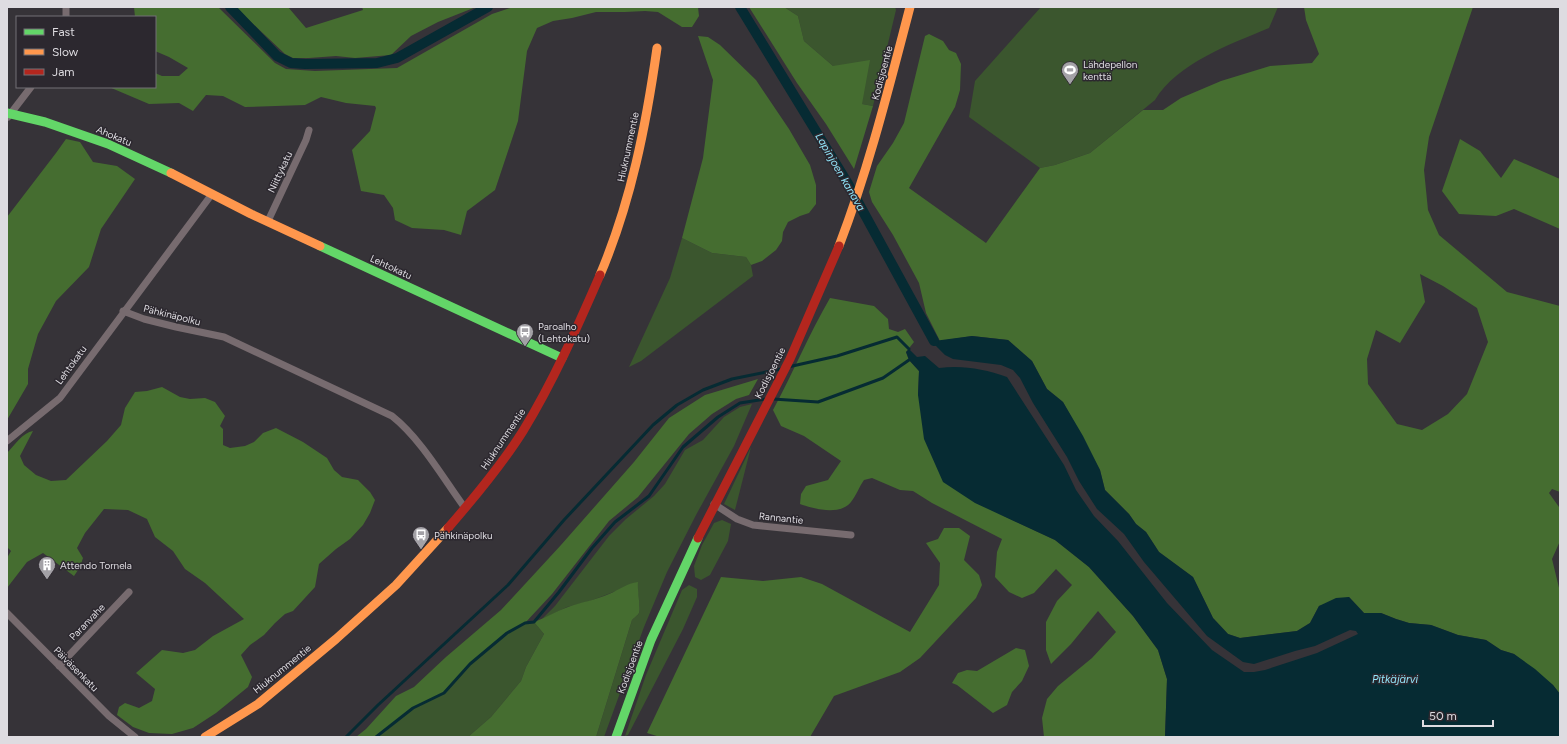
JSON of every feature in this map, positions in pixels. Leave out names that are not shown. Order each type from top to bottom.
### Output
[{"type":"street","name":"Kodisjoentie","points":[[616,737],[651,640],[689,556],[714,504],[790,359],[836,254],[849,220],[886,101],[910,7]]},
{"type":"street","name":"Hiuknummentie","points":[[205,737],[248,710],[359,620],[385,596],[419,561],[465,508],[502,462],[524,430],[545,393],[600,278],[622,216],[633,180],[645,128],[657,48]]},
{"type":"street","points":[[8,116],[30,88]]},
{"type":"street","name":"Ahokatu","points":[[8,116],[44,122],[108,144],[210,193]]},
{"type":"street","name":"Niittykatu","points":[[268,221],[309,130]]},
{"type":"street","name":"Lehtokatu","points":[[7,441],[60,398],[210,193],[562,358]]},
{"type":"street","name":"Pähkinäpolku","points":[[123,311],[169,326],[224,337],[392,416],[403,425],[422,448],[465,508]]},
{"type":"street","name":"Rannantie","points":[[714,504],[753,526],[851,535]]},
{"type":"street","name":"Paranvahe","points":[[59,666],[129,592]]},
{"type":"street","name":"Päiväsenkatu","points":[[7,612],[109,716],[135,737]]},
{"type":"green space","points":[[134,7],[218,7],[275,63],[286,69],[315,71],[397,68],[492,14],[513,7],[698,7],[699,16],[692,27],[682,27],[658,12],[596,12],[553,21],[537,28],[527,51],[518,121],[495,190],[467,211],[461,235],[444,230],[412,228],[395,220],[393,208],[384,195],[361,191],[352,150],[370,131],[376,108],[375,106],[346,103],[321,97],[305,105],[245,107],[223,96],[206,95],[193,111],[179,103],[149,104],[111,88],[156,88],[156,73],[162,76],[179,76],[188,68],[156,51],[156,16],[135,16]]},
{"type":"green space","points":[[235,7],[288,7],[306,28],[363,10],[362,7],[476,7],[438,22],[411,36],[391,55],[355,58],[336,56],[293,58],[285,54]]},
{"type":"green space","points":[[749,7],[784,7],[798,16],[804,41],[833,66],[870,60],[862,104],[873,106],[854,169],[826,124],[797,83]]},
{"type":"green space","points":[[784,7],[895,7],[896,10],[873,106],[862,104],[833,66],[804,41],[798,16]]},
{"type":"green space","name":"Lähdepellon kenttä","points":[[1041,7],[1278,7],[1269,28],[1222,48],[1191,65],[1177,75],[1155,100],[1090,153],[1055,165],[1040,168],[969,117],[975,81]]},
{"type":"green space","points":[[1304,7],[1473,7],[1429,137],[1424,170],[1428,210],[1439,235],[1507,292],[1560,306],[1560,492],[1552,489],[1549,493],[1559,507],[1560,511],[1560,541],[1552,559],[1560,592],[1560,694],[1553,685],[1514,654],[1501,650],[1486,640],[1458,635],[1431,625],[1409,623],[1381,613],[1364,613],[1349,597],[1319,606],[1310,623],[1297,631],[1240,638],[1228,634],[1213,618],[1193,577],[1159,552],[1146,532],[1136,524],[1129,514],[1105,490],[1100,470],[1063,402],[1047,389],[1032,361],[1008,340],[972,336],[940,341],[926,313],[919,283],[893,235],[872,202],[869,192],[877,166],[893,143],[904,123],[925,36],[929,34],[943,41],[949,50],[956,53],[961,64],[960,90],[955,107],[909,188],[986,243],[1040,168],[1055,165],[1090,153],[1143,110],[1163,110],[1181,98],[1221,81],[1270,66],[1312,63],[1319,54],[1306,20]],"holes":[[[1420,274],[1443,286],[1477,308],[1488,342],[1467,394],[1448,414],[1422,430],[1397,424],[1368,384],[1367,359],[1376,330],[1400,343],[1425,302]]]},
{"type":"green space","points":[[698,36],[708,37],[720,45],[756,80],[789,129],[810,165],[816,185],[816,204],[809,213],[788,222],[783,232],[782,241],[776,250],[762,261],[751,265],[746,257],[712,253],[682,238],[703,158],[713,80]]},
{"type":"green space","points":[[66,139],[80,142],[93,162],[117,166],[135,179],[101,229],[89,267],[56,301],[38,334],[28,369],[28,384],[7,420],[7,217]]},
{"type":"green space","points":[[1460,139],[1480,151],[1501,178],[1514,159],[1560,179],[1560,229],[1514,209],[1496,216],[1459,214],[1442,191]]},
{"type":"green space","points":[[682,238],[712,253],[746,257],[751,265],[753,276],[641,361],[629,367],[670,278]]},
{"type":"green space","points":[[830,298],[874,306],[888,319],[889,329],[898,332],[905,329],[914,342],[906,352],[909,360],[919,371],[918,395],[1004,516],[1055,540],[1089,567],[1133,616],[1158,650],[1167,679],[1165,737],[1044,737],[1042,718],[1047,699],[1058,686],[1092,658],[1116,632],[1098,611],[1071,644],[1051,664],[1046,650],[1046,622],[1057,601],[1072,585],[1056,569],[1034,593],[1022,598],[1009,592],[995,577],[997,552],[1002,539],[932,503],[913,491],[900,490],[872,478],[864,480],[851,502],[840,509],[819,509],[800,504],[801,494],[806,486],[828,480],[841,461],[804,436],[781,426],[773,410]]},
{"type":"green space","points":[[758,379],[749,395],[736,399],[712,414],[689,434],[638,497],[609,521],[552,594],[525,623],[507,633],[470,664],[444,693],[413,708],[379,737],[356,737],[366,729],[396,696],[414,687],[446,657],[501,610],[634,462],[669,418],[705,395]]},
{"type":"green space","points":[[162,387],[180,397],[190,399],[205,398],[215,402],[225,416],[220,426],[223,429],[223,445],[230,448],[245,446],[254,442],[263,433],[276,428],[303,442],[327,458],[334,470],[342,477],[358,480],[370,492],[375,500],[363,525],[350,539],[319,564],[315,587],[293,611],[285,614],[241,655],[252,677],[248,687],[216,713],[193,728],[172,734],[149,733],[133,727],[117,715],[119,707],[125,703],[139,708],[152,701],[155,689],[136,673],[162,650],[183,653],[195,650],[213,636],[244,619],[205,583],[185,569],[173,551],[155,537],[147,519],[128,510],[104,509],[85,533],[77,548],[83,558],[80,567],[74,576],[43,553],[27,562],[7,588],[7,558],[11,551],[7,547],[7,453],[22,437],[33,431],[20,456],[24,465],[36,475],[51,481],[66,480],[107,441],[121,425],[125,408],[135,392],[147,391]]},
{"type":"green space","points":[[752,404],[734,446],[667,572],[644,627],[604,737],[596,737],[632,620],[639,613],[640,607],[637,583],[590,601],[567,607],[541,620],[555,606],[609,536],[626,519],[654,496],[665,484],[685,450],[703,440],[724,417],[740,407]]},
{"type":"green space","points":[[751,447],[735,510],[724,504]]},
{"type":"green space","points":[[722,520],[731,524],[728,541],[710,575],[701,580],[695,577],[694,566],[702,545],[714,523]]},
{"type":"green space","points":[[944,528],[959,528],[970,536],[964,560],[979,575],[982,585],[976,598],[920,658],[900,672],[834,696],[810,737],[660,737],[647,733],[721,577],[763,581],[801,577],[822,584],[910,632],[939,585],[940,563],[926,543],[938,539]]},
{"type":"green space","points":[[638,582],[639,613],[632,620],[596,737],[468,737],[491,717],[521,681],[526,667],[544,634],[534,622],[573,605],[604,596],[627,585]]},
{"type":"green space","points":[[689,585],[697,589],[697,597],[683,629],[628,735],[625,736],[646,675],[682,590]]},
{"type":"green space","points":[[534,622],[544,634],[526,667],[521,681],[491,717],[468,737],[376,737],[413,708],[444,693],[470,664],[507,633],[525,623]]},
{"type":"green space","points":[[1016,648],[1025,650],[1029,666],[1022,681],[1012,692],[1007,705],[993,713],[957,685],[952,683],[958,673],[967,670],[977,671]]},
{"type":"water","name":"Pitkäjärvi","points":[[972,336],[1008,340],[1032,361],[1047,389],[1063,402],[1083,436],[1100,470],[1105,490],[1129,514],[1136,524],[1146,532],[1159,552],[1193,577],[1213,618],[1228,634],[1240,638],[1297,631],[1310,623],[1319,606],[1336,598],[1349,597],[1364,613],[1381,613],[1409,623],[1431,625],[1458,635],[1486,640],[1501,650],[1514,654],[1535,669],[1553,685],[1560,694],[1560,737],[1165,737],[1167,679],[1158,650],[1133,616],[1089,567],[1055,540],[975,503],[943,482],[924,439],[918,395],[919,371],[909,360],[906,352],[909,349],[917,357],[925,356],[939,368],[973,368],[1007,377],[1064,465],[1076,490],[1094,516],[1118,541],[1167,603],[1212,650],[1244,672],[1265,670],[1317,653],[1358,634],[1356,631],[1350,630],[1315,646],[1254,664],[1243,662],[1207,636],[1144,562],[1124,534],[1097,509],[1033,403],[1020,378],[1013,370],[1001,365],[953,359],[945,355],[936,346],[934,341]]},
{"type":"waterway","name":"Lapinjoen kanava","points":[[230,7],[277,56],[291,63],[305,64],[377,63],[397,58],[488,7]]},
{"type":"waterway","name":"Lapinjoen kanava","points":[[740,7],[847,182],[934,341]]},
{"type":"waterway","points":[[788,367],[837,356],[897,337],[909,349]]},
{"type":"waterway","points":[[773,399],[818,402],[883,378],[909,360]]},
{"type":"waterway","points":[[346,737],[378,705],[508,585],[564,520],[653,425],[677,405],[703,390],[732,379],[781,369]]},
{"type":"waterway","points":[[376,737],[413,708],[444,693],[470,664],[507,633],[525,623],[534,622],[592,548],[615,522],[649,496],[683,447],[718,417],[740,403],[766,399]]},
{"type":"traffic: fast","points":[[7,113],[45,122],[108,144],[171,173]]},
{"type":"traffic: fast","points":[[320,246],[562,358]]},
{"type":"traffic: fast","points":[[616,737],[651,640],[698,538]]},
{"type":"traffic: slow","points":[[839,246],[869,157],[910,7]]},
{"type":"traffic: slow","points":[[600,275],[629,192],[648,106],[657,48]]},
{"type":"traffic: slow","points":[[171,173],[251,214],[320,246]]},
{"type":"traffic: slow","points":[[205,737],[258,704],[336,639],[396,585],[448,528]]},
{"type":"traffic: jam","points":[[698,538],[790,359],[839,246]]},
{"type":"traffic: jam","points":[[448,528],[496,469],[523,431],[554,374],[600,275]]},
{"type":"place","name":"Lähdepellon kenttä","points":[[1070,85]]},
{"type":"place","name":"Paroalho (Lehtokatu)","points":[[525,347]]},
{"type":"place","name":"Pähkinäpolku","points":[[421,550]]},
{"type":"place","name":"Attendo Tornela","points":[[47,580]]}]
